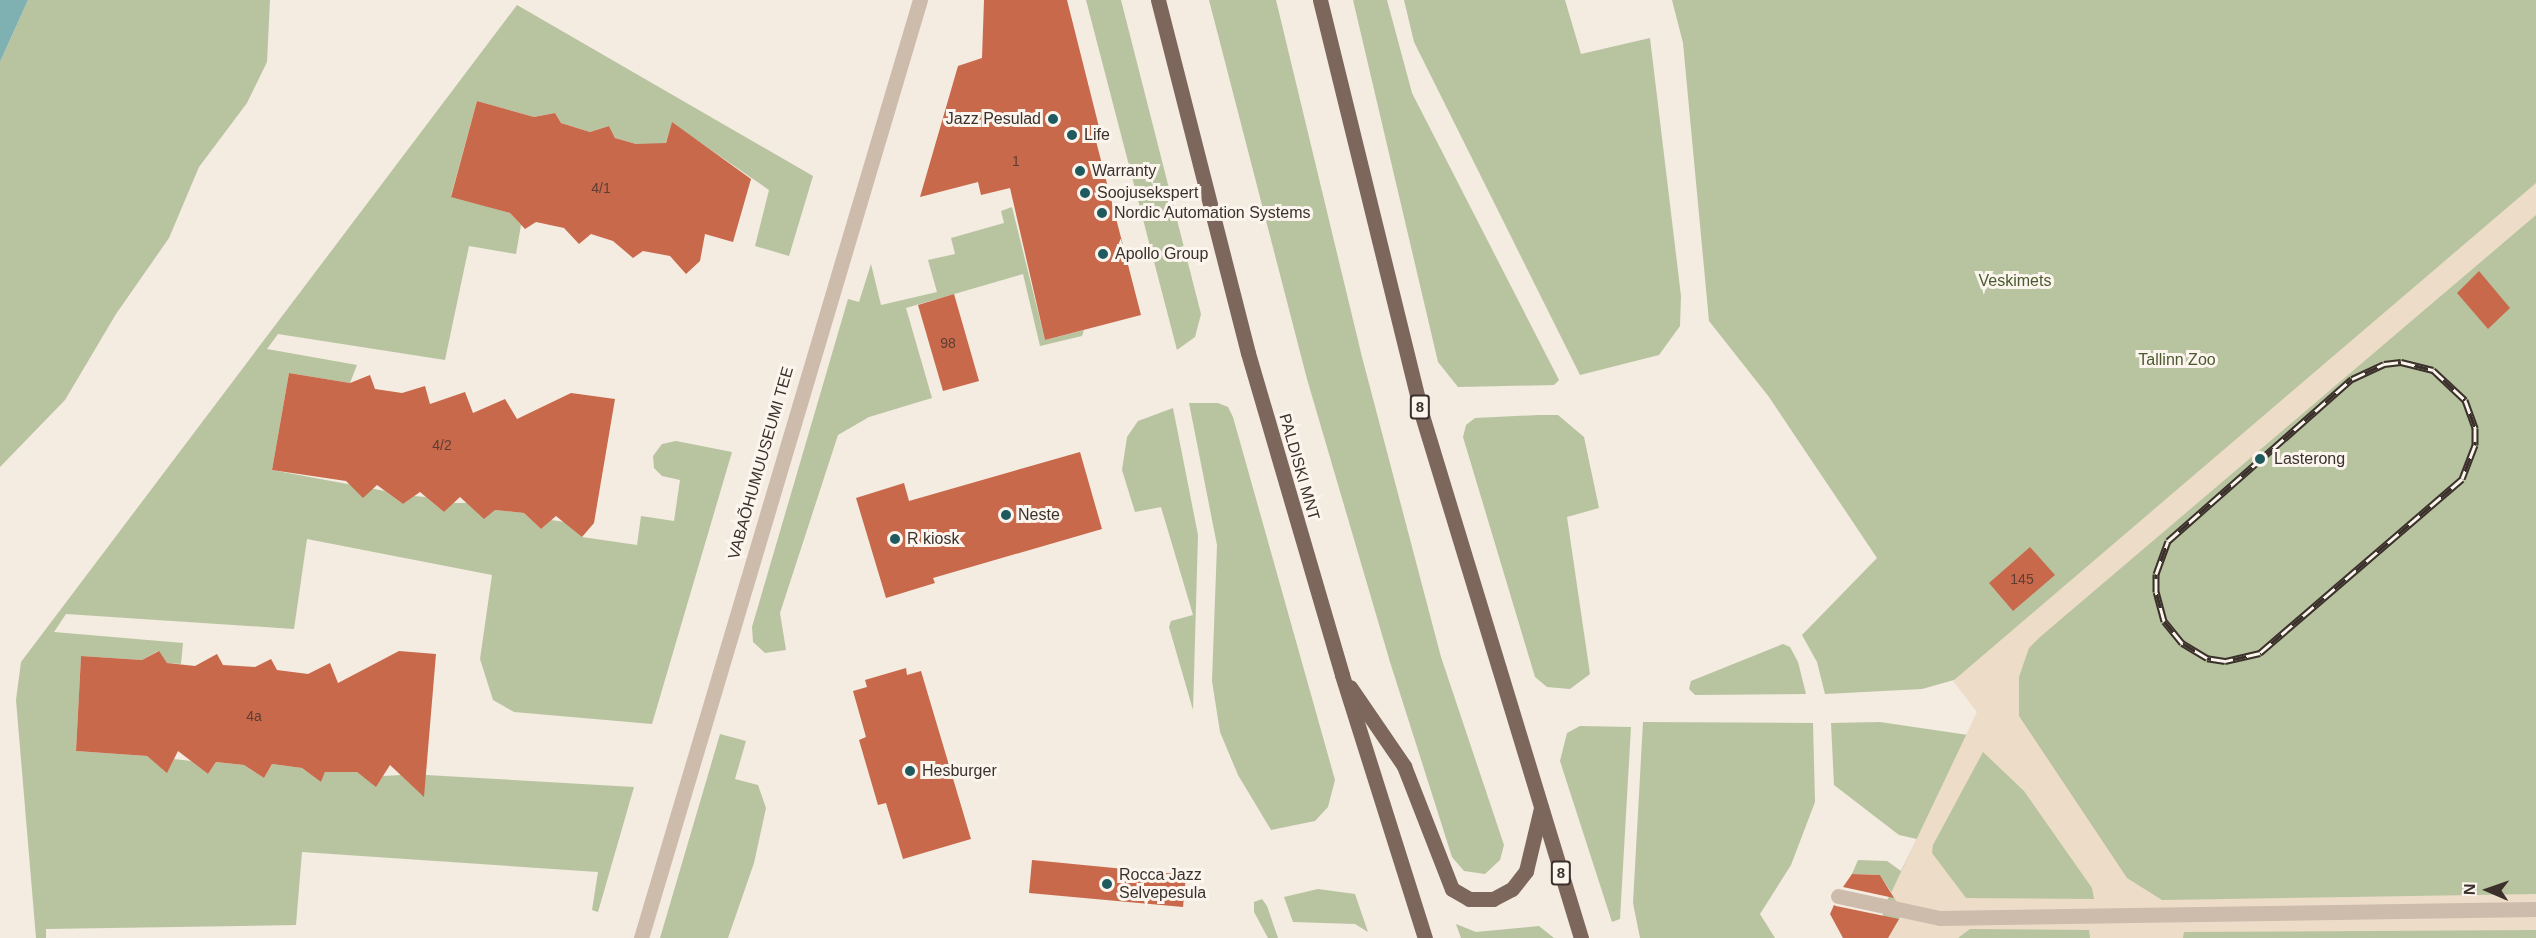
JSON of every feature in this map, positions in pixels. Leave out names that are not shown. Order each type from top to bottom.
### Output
[{"type":"main road","name":"PALDISKI MNT","points":[[1158,0],[1248,353],[1342,675],[1425,938]]},
{"type":"main road","name":"8","points":[[1320,0],[1421,412],[1581,938]]},
{"type":"main road","points":[[1342,675],[1404,766],[1452,889],[1469,899],[1493,898],[1512,889],[1526,872],[1541,808]]},
{"type":"street","name":"VABAÕHUMUUSEUMI TEE","points":[[641,938],[920,0]]},
{"type":"street","points":[[1838,896],[1940,918],[2536,909]]},
{"type":"green space","points":[[28,0],[270,0],[267,62],[247,103],[199,167],[169,238],[116,314],[65,400],[0,467],[0,62]]},
{"type":"green space","points":[[1086,0],[1121,0],[1201,314],[1195,337],[1177,350]]},
{"type":"green space","points":[[1209,0],[1276,0],[1362,357],[1441,657],[1504,845],[1500,860],[1485,874],[1464,871],[1452,857],[1390,662],[1307,379]]},
{"type":"green space","points":[[1353,0],[1387,0],[1412,93],[1559,380],[1554,385],[1458,387],[1438,362]]},
{"type":"green space","points":[[1404,0],[1565,0],[1581,54],[1650,38],[1681,296],[1680,326],[1659,355],[1580,375],[1414,42]]},
{"type":"green space","name":"Tallinn Zoo","points":[[1672,0],[2536,0],[2536,938],[1882,938],[1883,909],[1891,892],[1880,875],[1852,874],[1858,860],[1887,861],[1901,871],[1917,839],[1899,835],[1834,785],[1831,723],[1880,722],[1968,735],[1980,717],[1961,678],[1922,689],[1825,694],[1817,662],[1802,635],[1877,558],[1769,397],[1709,321],[1683,43]]},
{"type":"green space","points":[[517,5],[813,176],[789,256],[755,246],[769,190],[672,123],[665,145],[636,144],[615,138],[609,126],[590,132],[561,123],[555,113],[534,117],[477,101],[451,196],[510,213],[521,225],[516,254],[469,246],[445,360],[278,334],[267,349],[357,365],[350,383],[289,373],[272,470],[385,491],[403,504],[414,496],[426,497],[444,512],[453,503],[467,503],[484,518],[495,510],[524,513],[541,529],[551,520],[565,522],[582,537],[637,545],[641,516],[674,521],[680,480],[662,476],[654,468],[653,456],[662,444],[676,441],[732,452],[652,724],[514,712],[493,700],[480,659],[492,575],[307,539],[294,629],[66,614],[54,632],[183,643],[181,664],[167,663],[158,651],[142,660],[81,656],[76,751],[147,756],[167,772],[174,759],[191,761],[208,774],[216,762],[244,765],[264,778],[272,764],[302,768],[321,782],[325,772],[357,772],[376,786],[383,776],[401,775],[418,791],[426,775],[634,787],[598,912],[592,910],[598,872],[302,852],[296,925],[46,929],[46,938],[36,938],[16,700],[21,662]]},
{"type":"green space","points":[[1012,207],[1045,340],[1084,330],[1082,336],[1040,346],[1023,274],[906,308],[932,398],[869,417],[838,435],[780,613],[786,650],[765,653],[753,642],[752,627],[848,299],[859,302],[871,264],[881,305],[937,292],[928,260],[955,254],[951,238],[1004,223],[1001,211]]},
{"type":"green space","points":[[1189,403],[1218,403],[1228,407],[1233,417],[1335,780],[1328,807],[1315,821],[1271,830],[1238,775],[1220,732],[1212,681],[1217,545]]},
{"type":"green space","points":[[1173,408],[1198,535],[1193,710],[1169,627],[1171,621],[1193,615],[1161,507],[1135,512],[1122,470],[1127,437],[1138,421]]},
{"type":"green space","points":[[1558,415],[1584,437],[1599,508],[1567,517],[1590,674],[1570,689],[1547,687],[1535,677],[1463,437],[1466,425],[1475,418]]},
{"type":"green space","points":[[1783,644],[1790,647],[1798,662],[1806,694],[1695,695],[1689,689],[1691,681]]},
{"type":"green space","points":[[1643,722],[1813,723],[1815,802],[1791,865],[1760,914],[1775,938],[1640,938],[1633,903]]},
{"type":"green space","points":[[1580,726],[1631,727],[1620,919],[1612,922],[1560,761],[1567,733]]},
{"type":"green space","points":[[720,734],[746,741],[735,779],[758,785],[766,808],[754,863],[728,938],[660,938]]},
{"type":"green space","points":[[1318,889],[1355,894],[1368,932],[1355,924],[1293,922],[1284,897]]},
{"type":"green space","points":[[1262,899],[1267,906],[1278,938],[1268,938],[1254,912],[1254,902]]},
{"type":"green space","points":[[1456,924],[1476,932],[1539,926],[1554,938],[1461,938]]},
{"type":"shaded area","points":[[2536,183],[2536,215],[2029,648],[2019,677],[2019,716],[2127,878],[2162,900],[2536,894],[2536,930],[2184,932],[2183,938],[2090,938],[2089,930],[1970,929],[1958,938],[1888,938],[1903,912],[1891,893],[1977,712],[1953,681]],"holes":[[[1983,752],[2024,791],[2092,888],[2094,899],[1966,898],[1932,853],[1933,845]]]},
{"type":"water","points":[[0,0],[28,0],[0,62]]},
{"type":"building","points":[[984,0],[1067,0],[1102,139],[1096,141],[1141,315],[1045,340],[1010,188],[981,195],[978,182],[920,197],[958,66],[982,58]]},
{"type":"building","points":[[477,101],[534,117],[555,113],[561,123],[590,132],[609,126],[615,138],[636,144],[666,143],[672,122],[751,179],[733,242],[705,234],[700,261],[686,274],[670,256],[643,251],[633,258],[613,241],[591,234],[579,244],[564,228],[536,222],[525,229],[510,213],[451,197]]},
{"type":"building","points":[[2479,271],[2510,308],[2488,329],[2457,293]]},
{"type":"building","points":[[954,294],[979,381],[943,391],[918,305]]},
{"type":"building","points":[[289,373],[350,383],[370,375],[375,389],[402,393],[425,386],[430,404],[465,392],[473,413],[505,399],[517,419],[571,393],[615,399],[594,523],[582,537],[556,516],[541,529],[524,513],[495,510],[484,519],[460,497],[444,512],[420,492],[403,504],[377,485],[363,498],[346,481],[272,470]]},
{"type":"building","name":"Neste","points":[[1080,452],[1102,529],[933,578],[935,583],[886,598],[856,498],[904,483],[909,501]]},
{"type":"building","points":[[2030,547],[2055,575],[2013,611],[1989,583]]},
{"type":"building","points":[[159,651],[167,663],[195,666],[217,654],[223,665],[255,667],[271,659],[277,670],[308,674],[330,663],[338,683],[399,651],[436,654],[424,797],[390,765],[376,787],[357,772],[325,772],[321,782],[302,768],[272,764],[264,778],[244,765],[216,762],[208,774],[178,751],[167,773],[147,756],[76,751],[81,656],[142,660]]},
{"type":"building","name":"Hesburger","points":[[906,668],[907,675],[921,671],[971,839],[903,859],[886,803],[878,805],[859,740],[866,737],[853,691],[867,687],[865,680]]},
{"type":"building","name":"Rocca Jazz Selvepesula","points":[[1032,860],[1186,875],[1183,907],[1029,893]]},
{"type":"building","points":[[1852,874],[1880,875],[1894,898],[1843,887]]},
{"type":"building","points":[[1834,905],[1899,919],[1888,938],[1843,938],[1830,914]]},
{"type":"railway","points":[[2401,362],[2433,370],[2465,400],[2475,428],[2475,445],[2462,479],[2260,653],[2225,661],[2207,658],[2182,643],[2164,621],[2156,592],[2156,574],[2168,541],[2352,379],[2384,364],[2401,362]]},
{"type":"place","name":"Jazz Pesulad","points":[[1053,119]]},
{"type":"place","name":"Life","points":[[1072,135]]},
{"type":"place","name":"Warranty","points":[[1080,171]]},
{"type":"place","name":"Soojusekspert","points":[[1085,193]]},
{"type":"place","name":"Nordic Automation Systems","points":[[1102,213]]},
{"type":"place","name":"Apollo Group","points":[[1103,254]]},
{"type":"place","name":"Lasterong","points":[[2260,459]]},
{"type":"place","name":"Neste","points":[[1006,515]]},
{"type":"place","name":"R kiosk","points":[[895,539]]},
{"type":"place","name":"Hesburger","points":[[910,771]]},
{"type":"place","name":"Rocca Jazz Selvepesula","points":[[1107,884]]},
{"type":"park label","name":"Veskimets","points":[[2015,281]]}]
